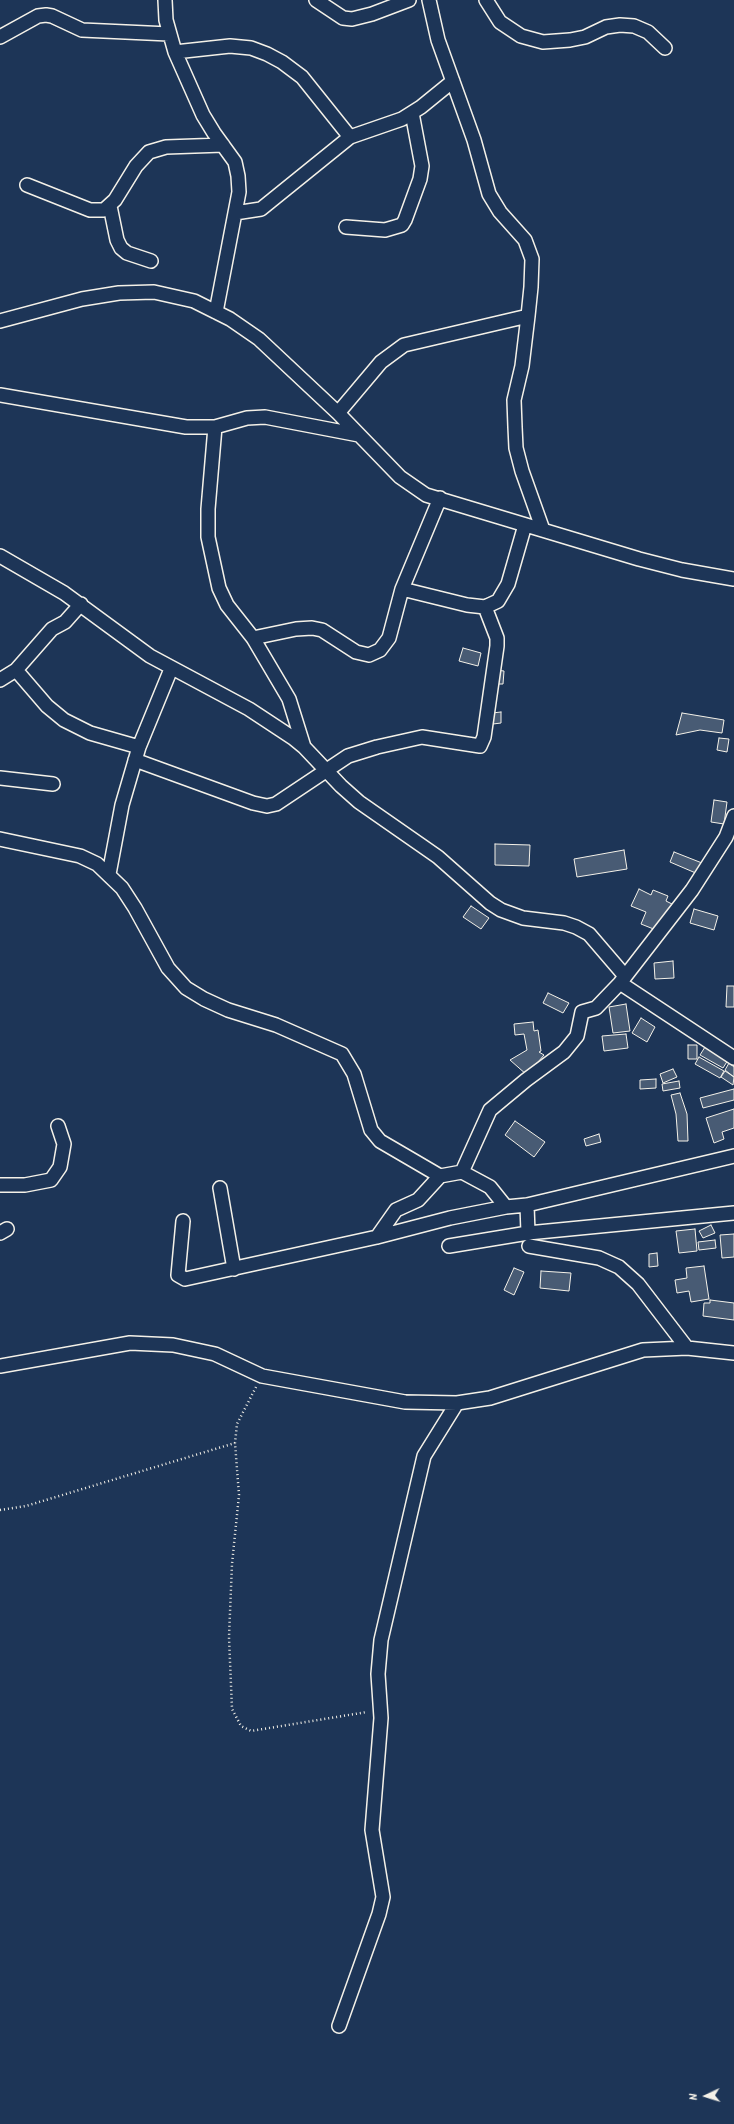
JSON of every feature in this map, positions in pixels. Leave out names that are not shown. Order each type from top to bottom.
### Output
[{"type":"street","points":[[164,0],[168,34],[175,52],[203,115],[235,162],[238,176],[239,192],[216,312]]},
{"type":"street","points":[[316,0],[343,18],[352,19],[372,14],[409,0]]},
{"type":"street","points":[[429,0],[438,40],[474,140],[493,202],[525,240],[529,248],[532,272],[522,366],[514,400],[515,434],[522,471],[543,530]]},
{"type":"street","points":[[486,0],[500,22],[521,36],[543,42],[570,40],[585,37],[606,27],[620,25],[634,26],[648,32],[666,48]]},
{"type":"street","points":[[0,37],[38,16],[46,15],[52,16],[82,30],[168,34]]},
{"type":"street","points":[[175,52],[230,46],[251,48],[267,54],[282,62],[302,77],[350,137]]},
{"type":"street","points":[[235,213],[261,209],[272,202],[350,137],[412,113],[453,81]]},
{"type":"street","points":[[346,227],[385,230],[402,225],[405,220],[420,179],[422,166],[412,113]]},
{"type":"street","points":[[27,185],[90,210],[104,210],[110,206],[136,166],[149,152],[166,147],[223,145]]},
{"type":"street","points":[[110,206],[117,240],[121,248],[127,253],[151,260]]},
{"type":"street","points":[[0,321],[82,299],[119,293],[154,292],[194,300],[230,319],[259,339],[338,413],[412,487],[426,495],[675,568],[734,579]]},
{"type":"street","points":[[338,413],[381,362],[404,346],[528,316]]},
{"type":"street","points":[[0,395],[186,427],[215,427],[247,418],[265,417],[359,435]]},
{"type":"street","points":[[215,427],[208,509],[208,537],[219,588],[227,605],[253,638],[289,699],[304,747]]},
{"type":"street","points":[[253,638],[296,629],[312,628],[322,630],[356,652],[369,655],[380,650],[388,638],[402,588],[440,498]]},
{"type":"street","points":[[402,588],[467,605],[485,607],[498,602],[508,584],[525,525]]},
{"type":"street","points":[[0,556],[81,604],[133,644],[171,669],[249,709],[304,747],[326,771],[359,802],[438,857],[490,903],[502,910],[523,918],[564,922],[589,934],[601,946],[623,980],[734,1058]]},
{"type":"street","points":[[0,680],[16,670],[52,629],[65,622],[81,604]]},
{"type":"street","points":[[135,760],[253,803],[267,806],[276,804],[348,756],[377,747],[422,737],[480,746],[484,736],[497,646],[497,638],[485,607]]},
{"type":"street","points":[[109,874],[122,805],[135,760],[171,669]]},
{"type":"street","points":[[16,670],[47,706],[64,720],[90,733],[139,747]]},
{"type":"street","points":[[0,778],[53,784]]},
{"type":"street","points":[[462,1172],[490,1110],[526,1080],[564,1052],[577,1036],[582,1012],[596,1008],[623,980],[692,890],[726,837],[734,816]]},
{"type":"street","points":[[0,838],[80,856],[97,864],[122,888],[135,908],[168,968],[186,988],[204,999],[228,1010],[276,1025],[342,1054],[349,1063],[354,1074],[371,1130],[380,1141],[440,1176]]},
{"type":"street","points":[[0,1185],[25,1185],[51,1180],[60,1167],[64,1144],[58,1126]]},
{"type":"street","points":[[183,1221],[178,1275],[185,1279],[377,1237],[450,1218],[528,1205],[734,1156]]},
{"type":"street","points":[[377,1237],[396,1210],[418,1200],[440,1176],[462,1172],[490,1187],[506,1208]]},
{"type":"street","points":[[220,1188],[234,1269]]},
{"type":"street","points":[[528,1205],[529,1240]]},
{"type":"street","points":[[449,1246],[529,1240],[734,1212]]},
{"type":"street","points":[[529,1240],[599,1258],[610,1262],[629,1274],[687,1348]]},
{"type":"street","points":[[0,1366],[130,1343],[173,1345],[215,1354],[262,1376],[405,1402],[457,1403],[490,1398],[643,1350],[687,1348],[734,1353]]},
{"type":"street","points":[[339,2026],[380,1914],[383,1897],[372,1830],[381,1710],[378,1674],[381,1640],[424,1456],[457,1403]]},
{"type":"path","points":[[262,1376],[237,1424],[235,1443],[239,1495],[232,1564],[229,1637],[232,1709],[241,1726],[251,1731],[381,1710]]},
{"type":"path","points":[[0,1510],[26,1506],[235,1443]]},
{"type":"building","points":[[463,648],[481,653],[478,666],[459,661]]},
{"type":"building","points":[[496,670],[504,671],[503,684],[495,684]]},
{"type":"building","points":[[501,712],[501,723],[493,724],[492,713]]},
{"type":"building","points":[[682,713],[724,720],[722,733],[700,730],[676,735]]},
{"type":"building","points":[[719,738],[729,739],[727,752],[717,750]]},
{"type":"building","points":[[714,800],[727,802],[724,824],[711,822]]},
{"type":"building","points":[[495,844],[530,845],[529,866],[495,865]]},
{"type":"building","points":[[624,850],[627,869],[577,877],[574,859]]},
{"type":"building","points":[[674,852],[702,863],[698,874],[670,862]]},
{"type":"building","points":[[639,889],[651,895],[653,890],[668,896],[666,901],[672,904],[665,920],[661,919],[656,930],[641,924],[646,912],[631,906]]},
{"type":"building","points":[[471,906],[489,918],[481,929],[463,917]]},
{"type":"building","points":[[694,909],[718,916],[714,930],[690,923]]},
{"type":"building","points":[[673,961],[674,978],[655,979],[654,963]]},
{"type":"building","points":[[727,986],[734,986],[734,1007],[726,1007]]},
{"type":"building","points":[[548,993],[569,1003],[563,1013],[543,1003]]},
{"type":"building","points":[[626,1004],[630,1031],[613,1033],[609,1007]]},
{"type":"building","points":[[641,1018],[655,1027],[647,1042],[632,1033]]},
{"type":"building","points":[[533,1022],[534,1031],[538,1030],[541,1051],[539,1052],[544,1055],[527,1075],[510,1060],[527,1050],[524,1034],[515,1035],[514,1024]]},
{"type":"building","points":[[626,1034],[628,1048],[604,1051],[602,1036]]},
{"type":"building","points":[[688,1045],[697,1045],[697,1059],[688,1059]]},
{"type":"building","points":[[705,1047],[728,1060],[723,1068],[700,1055]]},
{"type":"building","points":[[699,1057],[724,1071],[720,1078],[695,1064]]},
{"type":"building","points":[[729,1063],[734,1067],[734,1077],[725,1070]]},
{"type":"building","points":[[673,1069],[677,1077],[663,1083],[660,1074]]},
{"type":"building","points":[[725,1071],[734,1077],[733,1085],[721,1077]]},
{"type":"building","points":[[656,1079],[656,1088],[640,1089],[640,1080]]},
{"type":"building","points":[[679,1081],[680,1088],[663,1091],[662,1084]]},
{"type":"building","points":[[734,1089],[734,1100],[703,1108],[700,1098]]},
{"type":"building","points":[[680,1093],[687,1114],[688,1141],[678,1141],[676,1114],[671,1095]]},
{"type":"building","points":[[734,1109],[734,1128],[722,1132],[724,1139],[714,1143],[706,1118]]},
{"type":"building","points":[[515,1121],[545,1142],[534,1157],[505,1135]]},
{"type":"building","points":[[599,1134],[601,1142],[586,1146],[584,1139]]},
{"type":"building","points":[[711,1225],[715,1233],[703,1238],[699,1231]]},
{"type":"building","points":[[695,1229],[697,1251],[679,1253],[676,1231]]},
{"type":"building","points":[[734,1234],[734,1257],[722,1258],[720,1235]]},
{"type":"building","points":[[715,1240],[716,1248],[699,1250],[698,1242]]},
{"type":"building","points":[[657,1253],[658,1266],[649,1267],[649,1254]]},
{"type":"building","points":[[704,1266],[709,1299],[691,1302],[689,1291],[677,1293],[675,1280],[687,1278],[686,1268]]},
{"type":"building","points":[[514,1268],[524,1272],[514,1295],[504,1290]]},
{"type":"building","points":[[541,1271],[571,1273],[569,1291],[540,1288]]},
{"type":"building","points":[[710,1300],[734,1303],[734,1320],[703,1316],[704,1303],[710,1303]]}]
